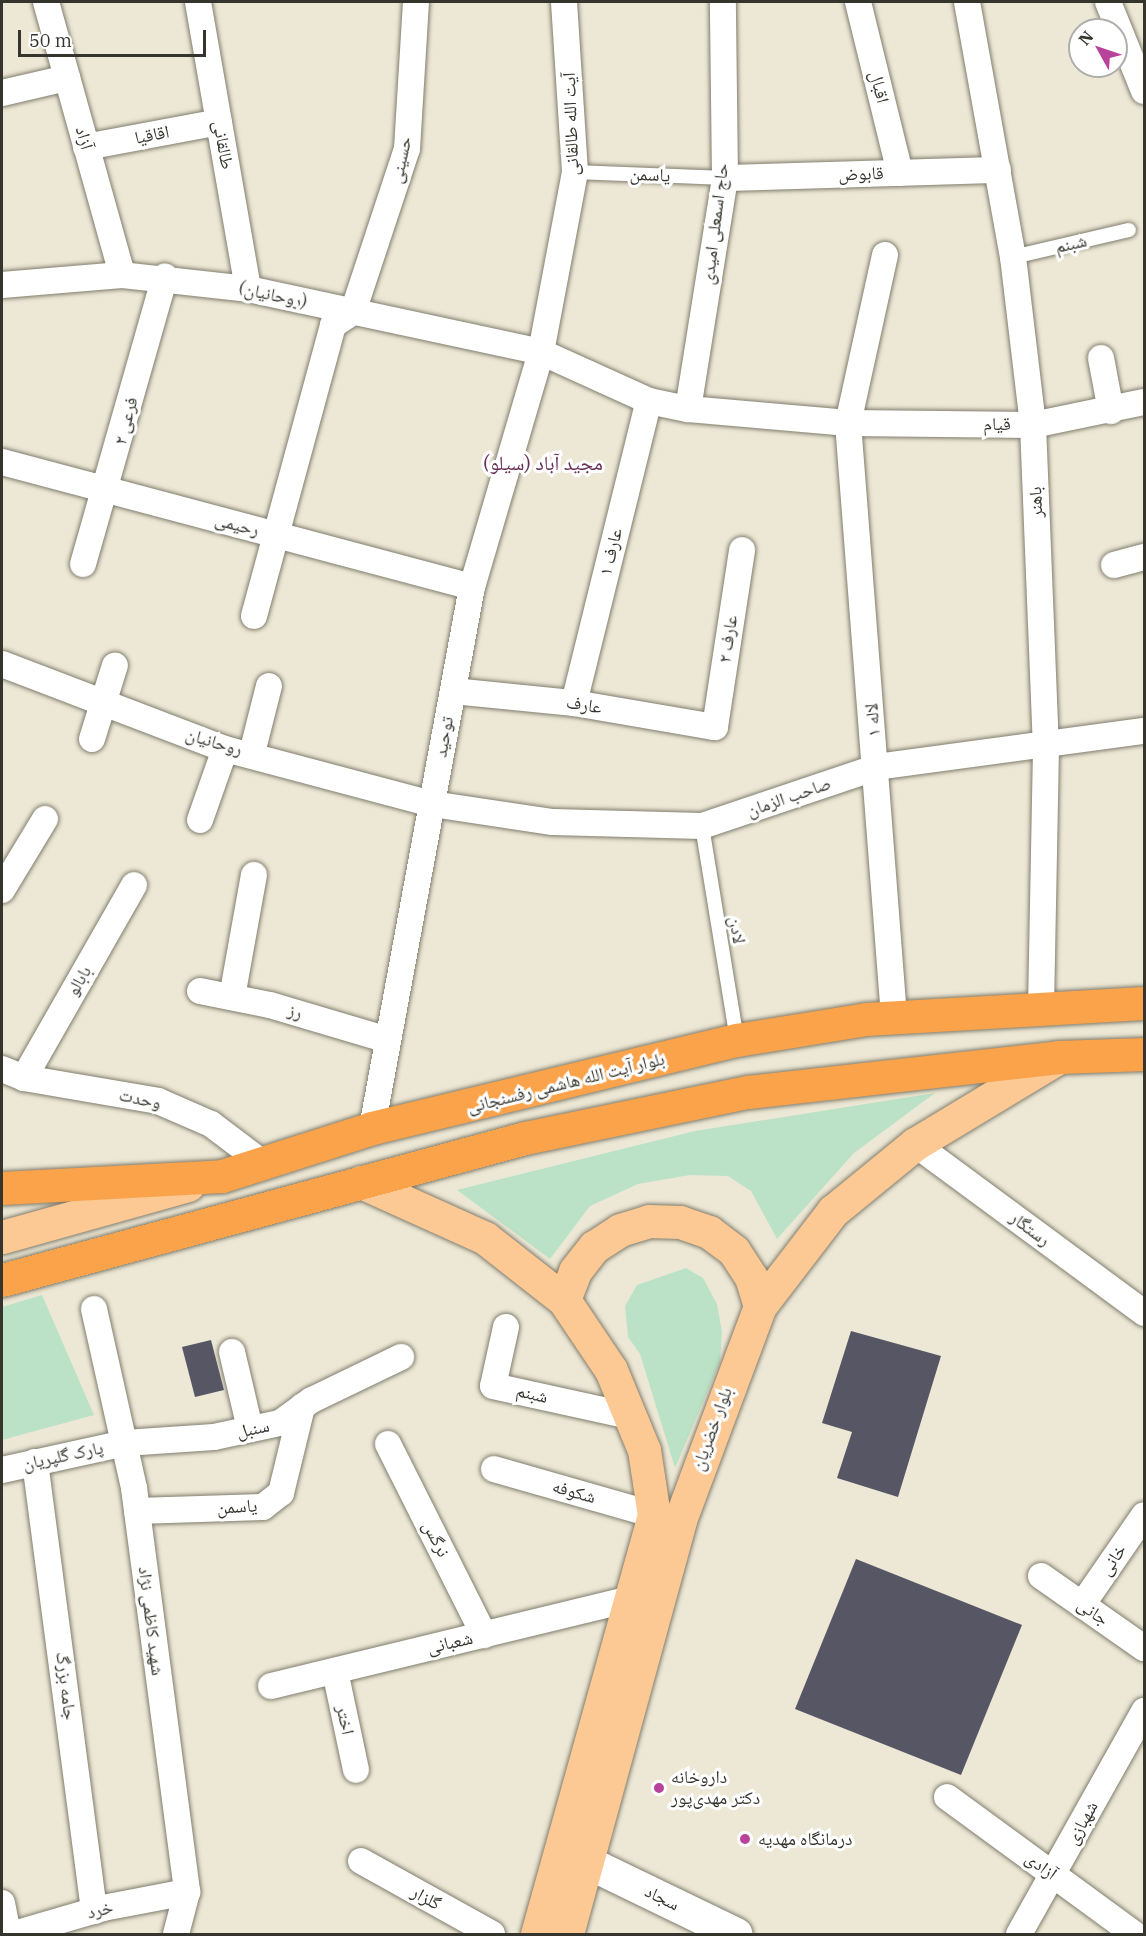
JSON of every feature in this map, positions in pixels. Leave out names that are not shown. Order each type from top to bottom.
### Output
[{"type":"highway","name":"بلوار آیت الله هاشمی رفسنجانی","points":[[222,1176],[372,1128],[737,1040],[894,1017],[1144,1003]]},
{"type":"highway","points":[[2,1280],[525,1138],[748,1092],[1059,1057],[1144,1054]]},
{"type":"highway","points":[[2,1188],[222,1176]]},
{"type":"main road","name":"بلوار خضریان","points":[[567,1935],[680,1520],[760,1306],[833,1211],[915,1144],[1059,1057]]},
{"type":"main road","name":"بلوار آیت الله هاشمی رفسنجانی","points":[[2,1237],[222,1176]]},
{"type":"main road","points":[[361,1182],[485,1238],[564,1300],[611,1370],[644,1450],[654,1515],[537,1935]]},
{"type":"main road","points":[[564,1300],[575,1271],[594,1247],[620,1230],[649,1221],[680,1222],[710,1232],[734,1251],[746,1268],[760,1306]]},
{"type":"street","name":"آزاد","points":[[46,2],[122,275]]},
{"type":"street","name":"طالقانی","points":[[198,2],[248,289]]},
{"type":"street","name":"حسینی","points":[[353,312],[407,150],[416,2]]},
{"type":"street","name":"آیت الله طالقانی","points":[[541,352],[575,172],[564,2]]},
{"type":"street","name":"حاج اسمعلی امیدی","points":[[688,408],[725,178],[723,2]]},
{"type":"street","name":"اقبال","points":[[858,2],[900,173]]},
{"type":"street","name":"باهنر","points":[[967,2],[1013,257],[1033,425],[1046,748],[1041,1008]]},
{"type":"street","points":[[1108,2],[1144,91]]},
{"type":"street","points":[[2,93],[67,78]]},
{"type":"street","name":"اقاقیا","points":[[86,147],[219,122]]},
{"type":"street","name":"قابوض","points":[[725,178],[998,170]]},
{"type":"street","points":[[541,352],[649,400],[688,408],[848,423],[885,255]]},
{"type":"street","name":"(روحانیان)","points":[[2,285],[122,275],[165,276],[248,289],[541,352]]},
{"type":"street","name":"فرعی ۲","points":[[83,564],[107,490],[165,276]]},
{"type":"street","points":[[254,615],[278,536],[333,326],[353,312]]},
{"type":"street","name":"توحید","points":[[372,1128],[472,588],[541,352]]},
{"type":"street","points":[[1101,358],[1111,411]]},
{"type":"street","name":"عارف ۱","points":[[574,702],[649,400]]},
{"type":"street","name":"قیام","points":[[848,423],[1033,425],[1111,411],[1144,402]]},
{"type":"street","name":"لاله ۱","points":[[848,423],[877,767],[894,1017]]},
{"type":"street","name":"رحیمی","points":[[2,462],[472,588]]},
{"type":"street","name":"عارف ۲","points":[[715,727],[742,550]]},
{"type":"street","points":[[1114,565],[1144,557]]},
{"type":"street","name":"روحانیان","points":[[2,664],[225,749],[252,753],[432,804]]},
{"type":"street","points":[[92,739],[115,665]]},
{"type":"street","points":[[252,753],[269,686]]},
{"type":"street","name":"عارف","points":[[453,691],[574,702],[715,727]]},
{"type":"street","name":"صاحب الزمان","points":[[432,804],[554,822],[702,826],[877,767],[1046,748],[1144,731]]},
{"type":"street","points":[[200,820],[225,749]]},
{"type":"street","points":[[2,890],[45,819]]},
{"type":"street","points":[[232,997],[254,875]]},
{"type":"street","name":"بابالو","points":[[13,1074],[134,885]]},
{"type":"street","name":"رز","points":[[200,991],[232,997],[388,1040]]},
{"type":"street","name":"وحدت","points":[[13,1074],[158,1101],[211,1124],[264,1164]]},
{"type":"street","name":"رستگار","points":[[915,1144],[1144,1313]]},
{"type":"street","name":"شهید کاظمی نژاد","points":[[94,1309],[125,1443],[137,1511],[187,1892],[176,1935]]},
{"type":"street","name":"شبنم","points":[[506,1327],[493,1386],[630,1416]]},
{"type":"street","points":[[232,1352],[250,1429]]},
{"type":"street","name":"سنبل","points":[[125,1443],[153,1444],[280,1423],[302,1407],[400,1357]]},
{"type":"street","name":"یاسمن","points":[[137,1511],[263,1507],[281,1493],[302,1407]]},
{"type":"street","name":"پارک گلپریان","points":[[2,1470],[125,1443]]},
{"type":"street","name":"نرگس","points":[[388,1444],[484,1635]]},
{"type":"street","name":"جامه بزرگ","points":[[35,1462],[94,1911]]},
{"type":"street","name":"شکوفه","points":[[494,1469],[654,1515]]},
{"type":"street","name":"خانی","points":[[1082,1605],[1144,1515]]},
{"type":"street","name":"جانی","points":[[1041,1576],[1144,1648]]},
{"type":"street","name":"شعبانی","points":[[271,1686],[630,1599]]},
{"type":"street","name":"اختر","points":[[335,1671],[356,1770]]},
{"type":"street","name":"شهبازی","points":[[1019,1935],[1144,1711]]},
{"type":"street","name":"آزادی","points":[[947,1797],[1134,1935]]},
{"type":"street","name":"گلزار","points":[[361,1860],[492,1935]]},
{"type":"street","name":"سجاد","points":[[587,1862],[736,1935]]},
{"type":"street","name":"خرد","points":[[14,1935],[94,1911],[187,1892]]},
{"type":"street","points":[[2,1903],[8,1935]]},
{"type":"lane","name":"یاسمن","points":[[575,172],[725,178]]},
{"type":"lane","name":"شبنم","points":[[1013,257],[1129,230]]},
{"type":"lane","name":"لادن","points":[[702,826],[737,1040]]},
{"type":"green space","points":[[935,1093],[854,1153],[777,1239],[751,1191],[728,1176],[690,1175],[638,1184],[590,1206],[550,1259],[457,1190],[695,1131]]},
{"type":"green space","points":[[686,1268],[703,1278],[717,1304],[722,1332],[720,1362],[675,1468],[640,1354],[628,1337],[625,1306],[637,1285]]},
{"type":"green space","points":[[42,1295],[94,1415],[2,1440],[2,1307]]},
{"type":"building","points":[[851,1331],[941,1356],[898,1497],[837,1478],[852,1432],[822,1423]]},
{"type":"building","points":[[211,1340],[224,1390],[195,1397],[182,1347]]},
{"type":"building","points":[[856,1559],[1022,1625],[961,1775],[795,1709]]},
{"type":"place","name":"داروخانه دکتر مهدی‌پور","points":[[659,1788]]},
{"type":"place","name":"درمانگاه مهدیه","points":[[745,1839]]},
{"type":"district","name":"(مجید آباد (سیلو","points":[[543,462]]}]
